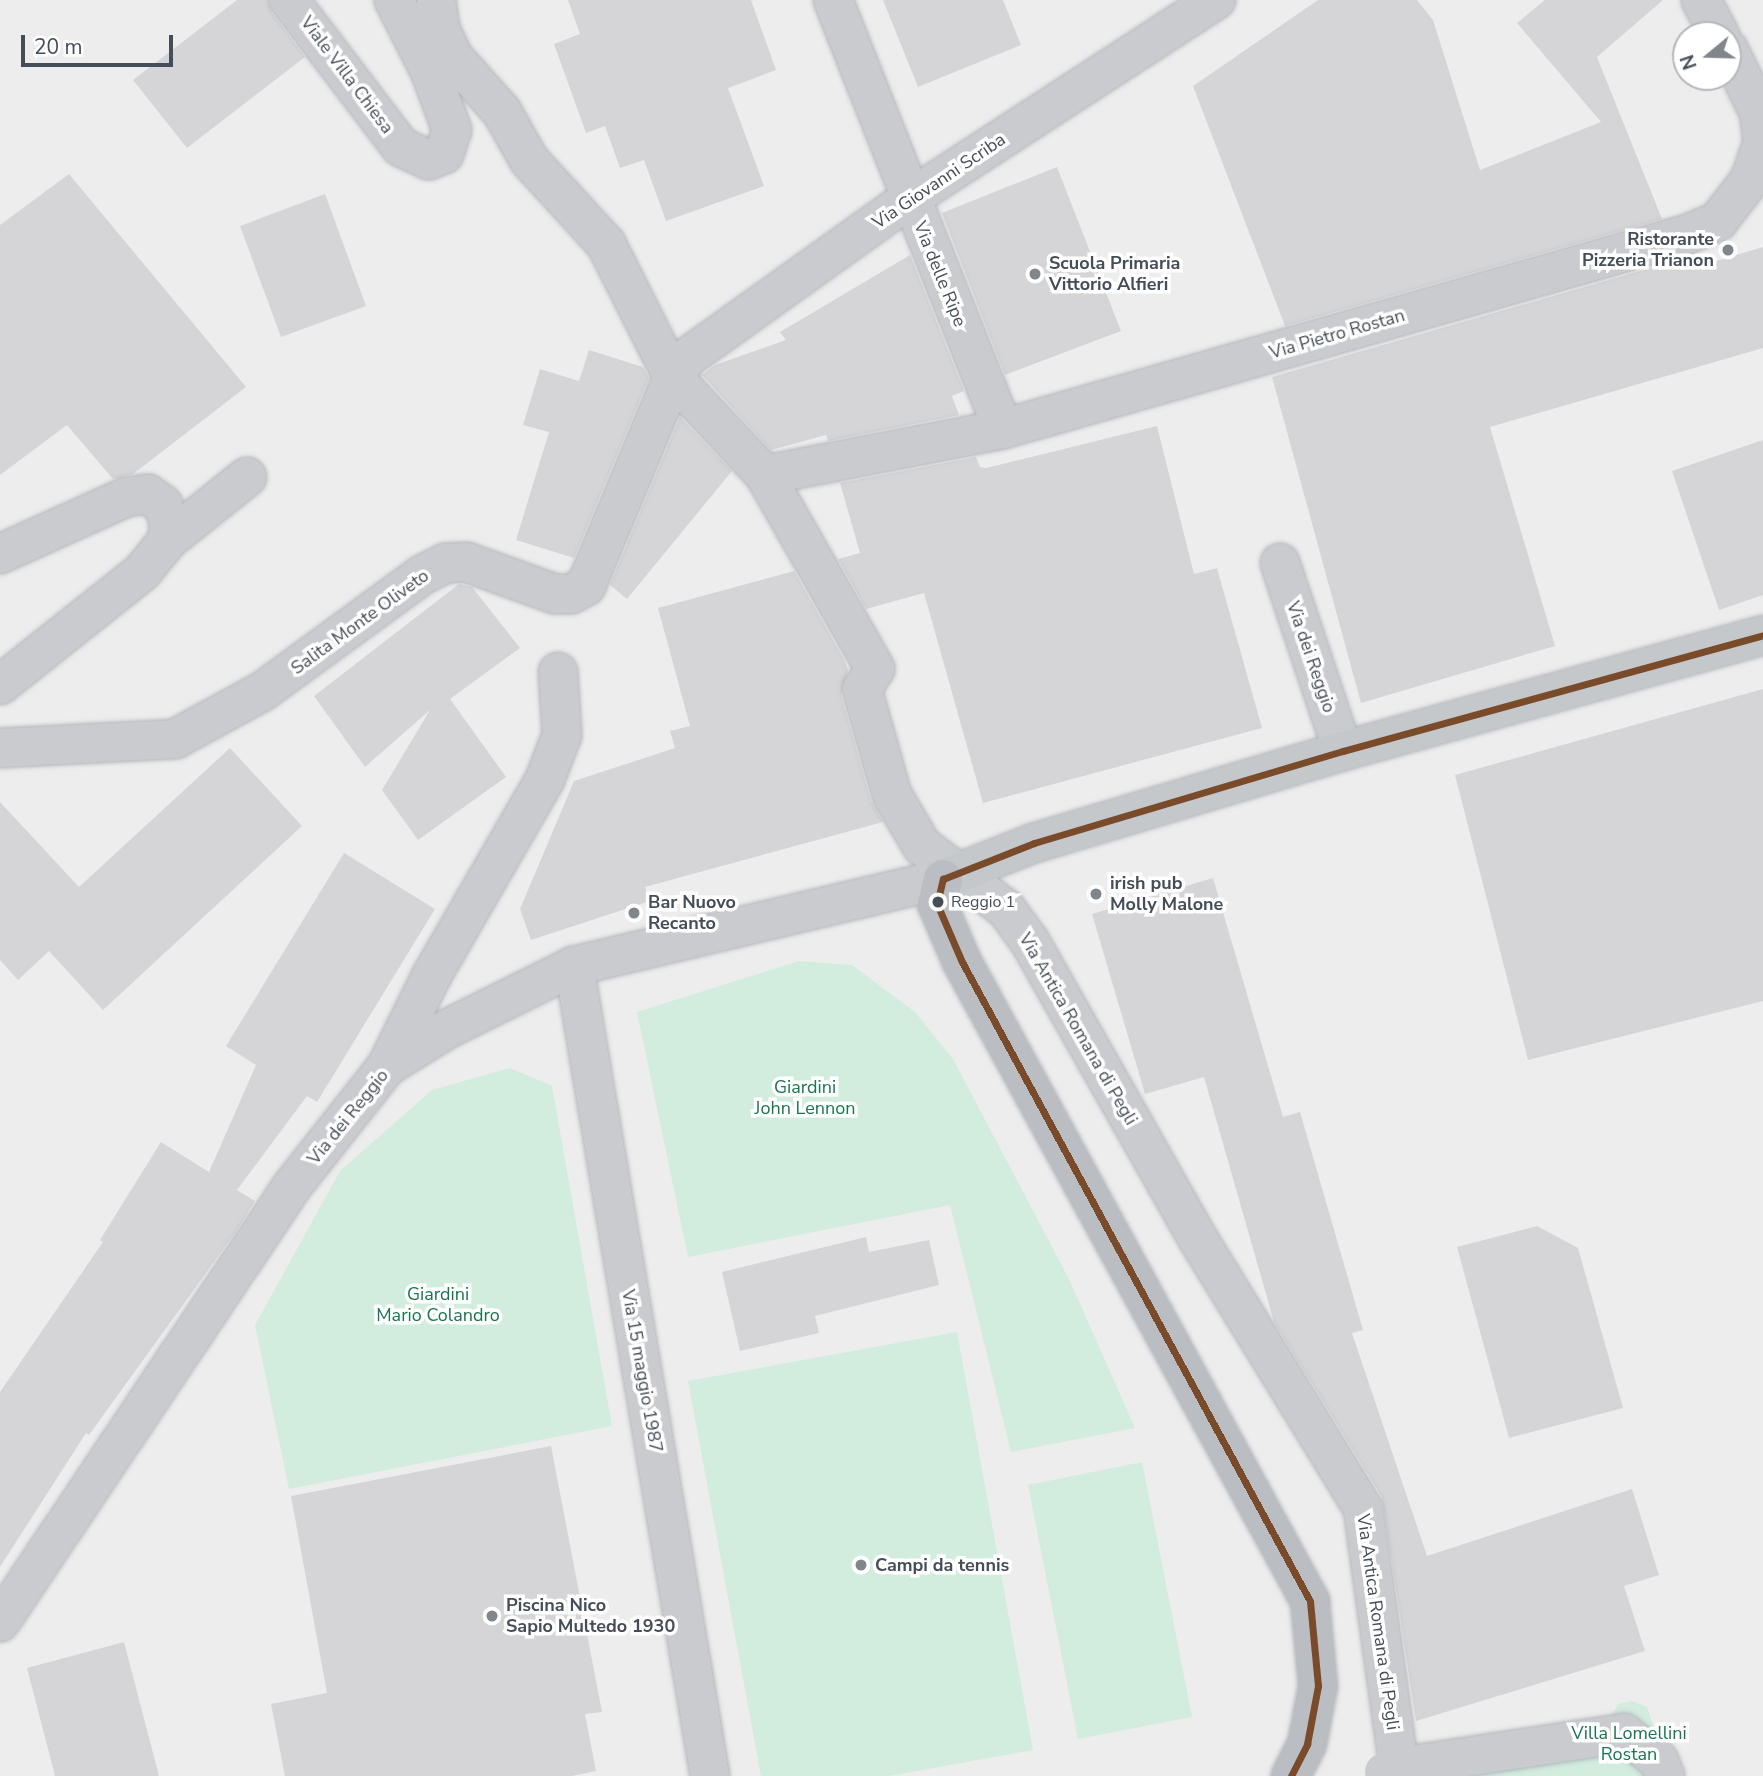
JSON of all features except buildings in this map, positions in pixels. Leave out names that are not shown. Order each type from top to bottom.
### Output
[{"type":"highway","points":[[949,877],[937,904],[957,952],[1310,1601],[1318,1686],[1307,1744],[1290,1776]]},
{"type":"main road","points":[[949,877],[1034,843],[1343,751],[1763,635]]},
{"type":"street","name":"Viale Villa Chiesa","points":[[289,0],[401,147],[429,160],[444,154],[452,130],[430,71],[394,0]]},
{"type":"street","name":"Via Antica Romana di Pegli","points":[[436,0],[440,29],[453,57],[502,112],[529,160],[607,244],[673,377],[765,475],[875,669],[862,689],[892,795],[922,846],[949,877],[1006,909],[1030,942],[1198,1239],[1363,1508],[1395,1772]]},
{"type":"street","name":"Via delle Ripe","points":[[834,0],[909,199],[1003,429]]},
{"type":"street","name":"Via Giovanni Scriba","points":[[673,377],[708,340],[909,199],[1216,0]]},
{"type":"street","points":[[1700,0],[1712,21]]},
{"type":"street","name":"Via Pietro Rostan","points":[[765,475],[1003,429],[1688,234],[1718,221],[1750,180],[1763,143],[1759,112],[1742,77]]},
{"type":"street","name":"Salita Monte Oliveto","points":[[0,748],[175,739],[263,691],[422,575],[446,563],[466,562],[555,594],[571,594],[586,586],[673,377]]},
{"type":"street","points":[[0,685],[142,572],[168,540],[247,477]]},
{"type":"street","points":[[0,554],[126,497],[148,494],[163,505],[169,522],[168,540]]},
{"type":"street","name":"Via dei Reggio","points":[[1280,563],[1343,751]]},
{"type":"street","points":[[387,1066],[432,975],[545,779],[562,735],[558,672]]},
{"type":"street","name":"Via dei Reggio","points":[[0,1622],[293,1185],[387,1066],[447,1029],[574,967],[949,877]]},
{"type":"street","name":"Via 15 maggio 1987","points":[[574,967],[710,1776]]},
{"type":"street","points":[[1395,1772],[1624,1733],[1660,1760],[1665,1776]]},
{"type":"green space","name":"Giardini John Lennon","points":[[799,961],[852,965],[915,1012],[953,1059],[1069,1279],[1135,1428],[1011,1452],[950,1205],[688,1257],[637,1012]]},
{"type":"green space","name":"Giardini Mario Colandro","points":[[510,1068],[552,1086],[612,1426],[289,1489],[255,1325],[340,1171],[432,1090]]},
{"type":"green space","name":"Campi da tennis","points":[[957,1332],[1033,1750],[889,1776],[761,1776],[688,1381]]},
{"type":"green space","points":[[1142,1462],[1192,1717],[1078,1739],[1028,1485]]},
{"type":"green space","name":"Villa Lomellini Rostan","points":[[1632,1701],[1647,1707],[1670,1776],[1371,1776],[1608,1722],[1618,1704]]},
{"type":"transit line","points":[[1291,1776],[1307,1744],[1318,1686],[1310,1601],[962,962],[937,904],[943,879],[1034,843],[1343,751],[1763,635]]},
{"type":"place","name":"Ristorante Pizzeria Trianon","points":[[1728,250]]},
{"type":"place","name":"Scuola Primaria Vittorio Alfieri","points":[[1035,274]]},
{"type":"place","name":"irish pub Molly Malone","points":[[1096,894]]},
{"type":"place","name":"Reggio 1","points":[[938,902]]},
{"type":"place","name":"Bar Nuovo Recanto","points":[[634,913]]},
{"type":"place","name":"Campi da tennis","points":[[861,1565]]},
{"type":"place","name":"Piscina Nico Sapio Multedo 1930","points":[[492,1616]]}]
